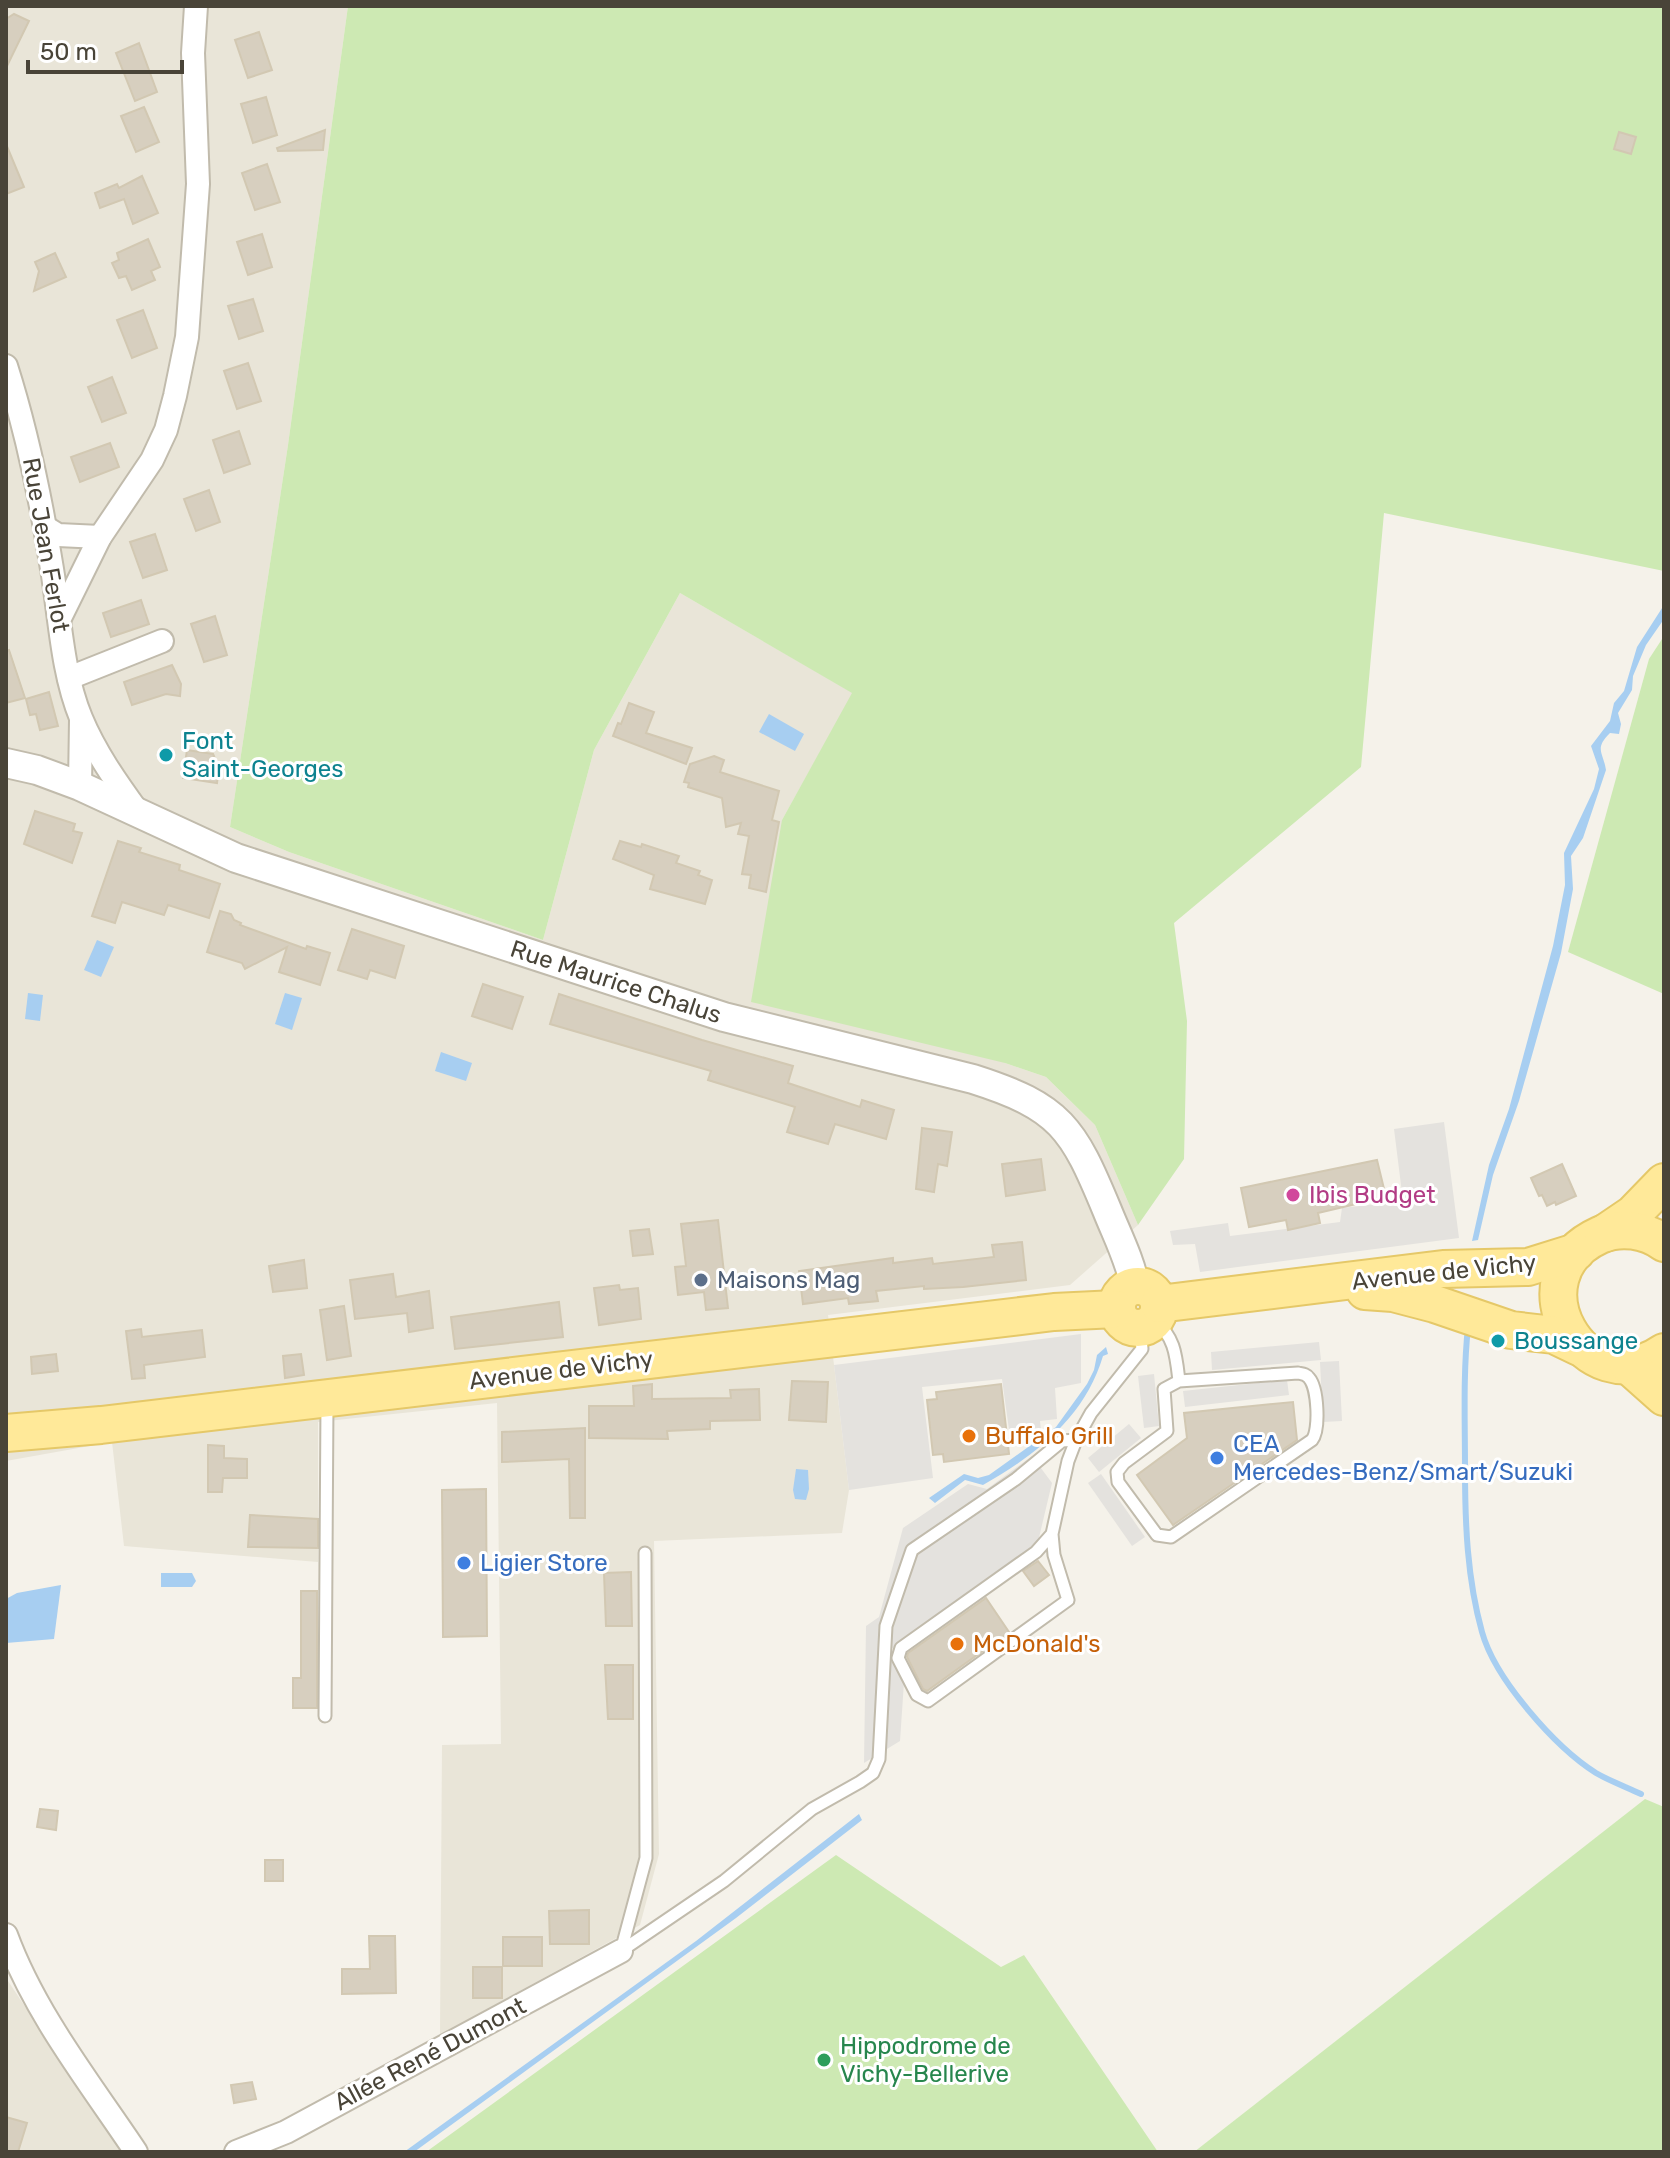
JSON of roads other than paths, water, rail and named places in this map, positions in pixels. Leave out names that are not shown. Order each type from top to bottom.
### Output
[{"type":"main road","points":[[1579,1347],[1564,1325],[1558,1300],[1559,1283],[1565,1266],[1590,1242],[1633,1214],[1664,1182]]},
{"type":"main road","points":[[1590,1242],[1623,1230],[1640,1231],[1664,1243]]},
{"type":"main road","name":"Avenue de Vichy","points":[[6,1433],[101,1425],[1054,1312],[1141,1309],[1443,1269],[1528,1267],[1590,1242]]},
{"type":"main road","name":"Avenue de Vichy","points":[[1311,1287],[1393,1293],[1511,1330],[1554,1335],[1602,1360],[1628,1365]]},
{"type":"main road","points":[[1628,1365],[1645,1362],[1664,1352]]},
{"type":"main road","points":[[1628,1365],[1664,1397]]},
{"type":"street","points":[[60,618],[100,537],[152,460],[166,430],[187,337],[198,184],[193,53],[196,6]]},
{"type":"street","name":"Rue Jean Ferlot","points":[[6,366],[20,411],[45,527],[69,678],[81,718],[113,779],[138,812]]},
{"type":"street","points":[[45,527],[58,535],[100,537]]},
{"type":"street","points":[[49,550],[89,558]]},
{"type":"street","points":[[69,678],[162,641]]},
{"type":"street","name":"Rue Jean Ferlot","points":[[80,786],[81,718]]},
{"type":"street","name":"Rue Maurice Chalus","points":[[6,763],[37,770],[80,786],[236,858],[724,1017],[1011,1091],[1038,1105],[1066,1128],[1086,1158],[1141,1309]]},
{"type":"street","points":[[6,1935],[16,1963],[52,2026],[136,2152]]},
{"type":"street","name":"Allée René Dumont","points":[[236,2152],[286,2132],[621,1951]]},
{"type":"lane","points":[[1141,1309],[1164,1328],[1175,1346],[1179,1381]]},
{"type":"lane","points":[[1052,1534],[1036,1552],[901,1648],[898,1658],[917,1695],[928,1701],[1068,1600],[1054,1555],[1052,1534],[1068,1461],[1091,1413],[1142,1349],[1141,1309]]},
{"type":"lane","points":[[1298,1373],[1307,1375],[1312,1382],[1318,1427],[1312,1440],[1171,1537],[1157,1535],[1118,1482],[1117,1472],[1124,1463],[1167,1431],[1164,1389],[1179,1381],[1298,1373]]},
{"type":"lane","points":[[325,1716],[327,1398]]},
{"type":"lane","points":[[621,1951],[724,1881],[812,1809],[873,1773],[879,1759],[886,1626],[912,1550],[1016,1479],[1062,1441],[1076,1440]]},
{"type":"lane","points":[[621,1951],[646,1858],[645,1553]]},
{"type":"water","points":[[1664,605],[1664,619],[1646,645],[1633,676],[1632,690],[1618,713],[1621,724],[1619,734],[1610,733],[1601,747],[1606,770],[1583,838],[1571,856],[1573,889],[1561,953],[1519,1101],[1493,1175],[1478,1240],[1472,1241],[1489,1165],[1509,1109],[1553,946],[1565,885],[1564,853],[1594,789],[1599,769],[1591,746],[1610,721],[1614,703],[1624,691],[1637,647]]},
{"type":"water","points":[[769,714],[804,734],[795,751],[759,732]]},
{"type":"water","points":[[97,940],[114,947],[101,977],[84,970]]},
{"type":"water","points":[[28,993],[43,995],[40,1021],[25,1019]]},
{"type":"water","points":[[285,993],[302,998],[292,1030],[275,1024]]},
{"type":"water","points":[[441,1052],[472,1063],[466,1081],[435,1071]]},
{"type":"water","points":[[1106,1347],[1108,1354],[1103,1356],[1084,1398],[1040,1447],[983,1485],[965,1480],[935,1503],[929,1498],[964,1474],[978,1478],[989,1475],[1056,1427],[1087,1384],[1097,1355]]},
{"type":"water","points":[[796,1469],[808,1470],[806,1500],[795,1499]]},
{"type":"water","points":[[161,1573],[192,1573],[196,1581],[192,1587],[161,1587]]},
{"type":"water","points":[[61,1585],[54,1639],[6,1643],[6,1599],[17,1593]]},
{"type":"water","points":[[859,1814],[862,1820],[736,1918],[414,2152],[404,2152],[696,1941]]},
{"type":"waterway","points":[[1468,1327],[1465,1362],[1466,1530],[1473,1591],[1482,1632],[1500,1670],[1545,1729],[1596,1773],[1641,1794]]},
{"type":"place","name":"Font Saint-Georges","points":[[166,755]]},
{"type":"place","name":"Ibis Budget","points":[[1293,1195]]},
{"type":"place","name":"Maisons Mag","points":[[701,1280]]},
{"type":"place","name":"Boussange","points":[[1498,1341]]},
{"type":"place","name":"Buffalo Grill","points":[[969,1436]]},
{"type":"place","name":"CEA Mercedes-Benz/Smart/Suzuki","points":[[1217,1458]]},
{"type":"place","name":"Ligier Store","points":[[464,1563]]},
{"type":"place","name":"McDonald's","points":[[957,1644]]},
{"type":"place","name":"Hippodrome de Vichy-Bellerive","points":[[824,2060]]}]
